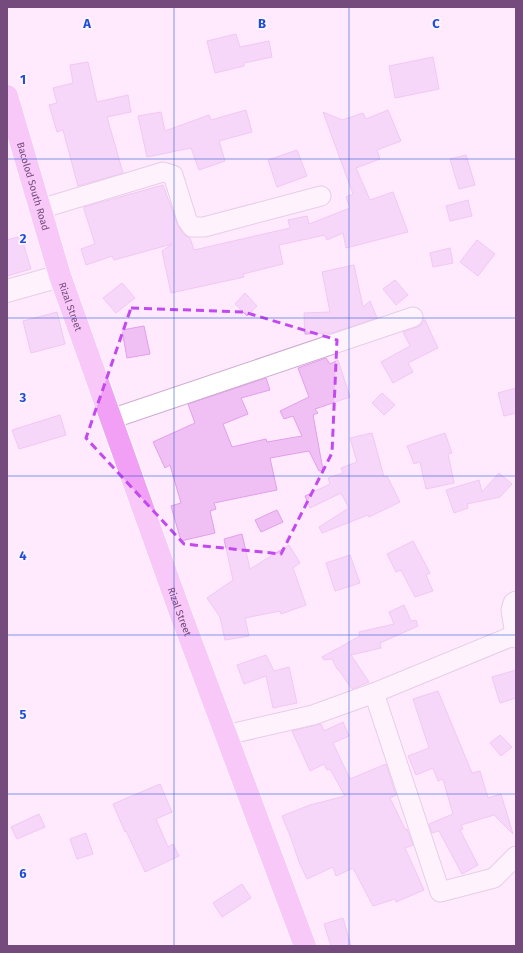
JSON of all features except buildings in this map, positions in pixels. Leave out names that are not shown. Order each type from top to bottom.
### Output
[{"type":"highway","name":"Bacolod South Road","points":[[7,96],[60,276]]},
{"type":"highway","name":"Rizal Street","points":[[60,276],[180,612],[305,946]]},
{"type":"street","points":[[40,209],[163,172],[172,175],[187,220],[192,227],[204,227],[321,196]]},
{"type":"street","points":[[7,291],[60,276]]},
{"type":"street","points":[[111,419],[413,317]]},
{"type":"street","points":[[226,735],[313,715],[374,693],[515,637],[511,610],[513,603],[516,601]]},
{"type":"street","points":[[374,693],[440,892],[494,878],[516,856]]},
{"type":"highlighted area","points":[[131,308],[244,312],[337,340],[332,453],[281,554],[184,544],[86,438]]}]
